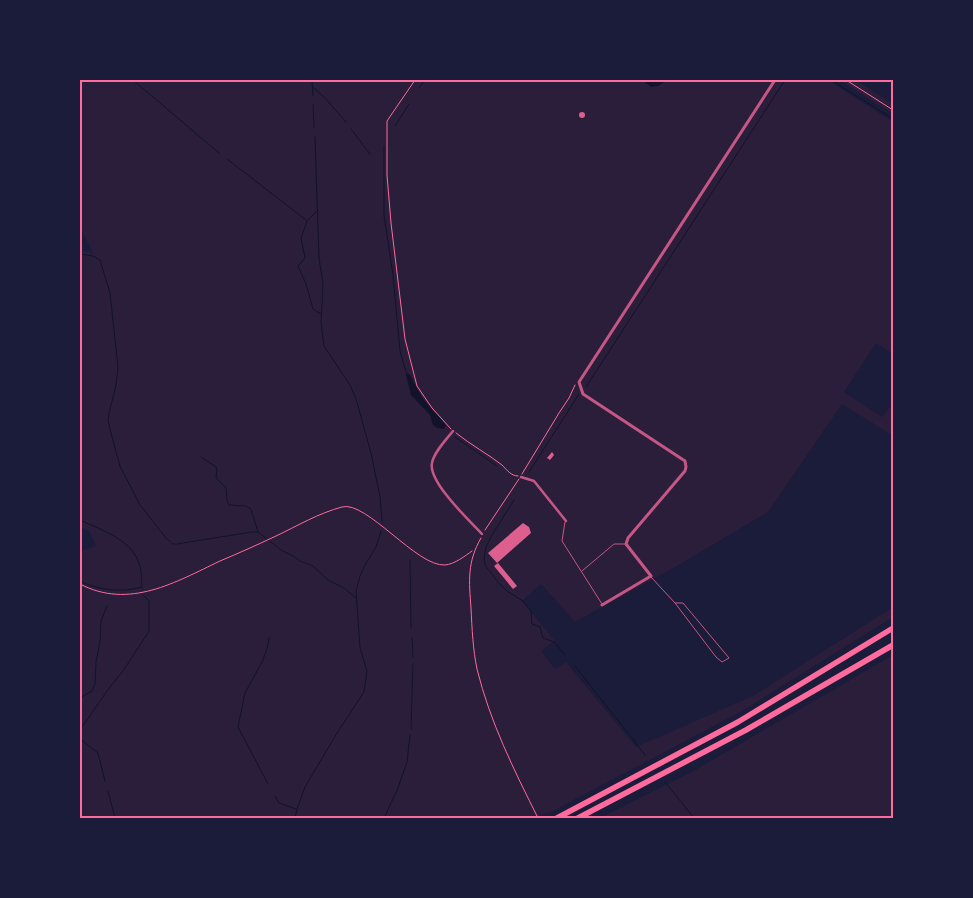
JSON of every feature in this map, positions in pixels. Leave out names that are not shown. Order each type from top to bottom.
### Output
[{"type":"highway","points":[[557,818],[738,722],[893,628]]},
{"type":"highway","points":[[578,818],[746,730],[893,645]]},
{"type":"street","points":[[602,604],[651,576],[626,544],[628,538],[685,471],[686,463],[583,394],[579,382],[775,80]]},
{"type":"street","points":[[453,431],[434,458],[432,469],[437,481],[456,506],[482,534]]},
{"type":"street","points":[[521,477],[534,481],[566,521]]},
{"type":"lane","points":[[566,521],[562,541],[602,604]]},
{"type":"lane","points":[[582,571],[614,544],[626,544]]},
{"type":"lane","points":[[651,576],[675,603],[716,657],[722,662],[729,658],[683,603],[675,603]]},
{"type":"path","points":[[415,80],[386,121],[387,175],[391,223],[405,339],[417,386],[432,408],[453,431],[513,475],[521,477]]},
{"type":"path","points":[[846,80],[893,110]]},
{"type":"path","points":[[523,472],[569,398],[573,387],[579,382]]},
{"type":"path","points":[[518,481],[482,534],[470,561],[472,634],[477,668],[490,712],[500,738],[538,818]]},
{"type":"path","points":[[80,584],[106,593],[124,594],[153,591],[196,574],[274,536],[344,506],[355,507],[423,556],[439,565],[447,565],[474,550]]},
{"type":"shaded area","points":[[80,80],[828,80],[893,122],[893,354],[876,343],[844,392],[882,417],[893,403],[893,436],[842,404],[768,512],[677,566],[575,622],[541,584],[522,601],[555,641],[541,651],[555,669],[566,662],[636,747],[753,696],[893,607],[893,617],[742,711],[549,813],[535,818],[80,818],[80,551],[96,546],[89,531],[80,527],[80,250],[93,253],[80,227]]},
{"type":"shaded area","points":[[642,80],[666,81],[658,86],[651,87]]},
{"type":"shaded area","points":[[839,80],[856,80],[893,104],[893,114]]},
{"type":"shaded area","points":[[406,372],[410,375],[423,399],[446,425],[444,429],[433,425],[430,415],[411,395]]},
{"type":"shaded area","points":[[893,655],[893,818],[600,818],[692,772]]},
{"type":"building","points":[[582,112],[585,115],[582,118],[579,115]]},
{"type":"building","points":[[552,452],[554,455],[550,460],[547,458]]},
{"type":"building","points":[[523,523],[529,527],[531,533],[497,563],[488,553]]},
{"type":"building","points":[[498,563],[517,586],[513,589],[494,566]]},
{"type":"waterway","points":[[133,80],[219,153]]},
{"type":"waterway","points":[[312,80],[313,96]]},
{"type":"waterway","points":[[419,88],[425,80]]},
{"type":"waterway","points":[[586,387],[785,80]]},
{"type":"waterway","points":[[831,80],[893,119]]},
{"type":"waterway","points":[[312,86],[346,122]]},
{"type":"waterway","points":[[395,126],[409,104]]},
{"type":"waterway","points":[[313,105],[314,128]]},
{"type":"waterway","points":[[351,129],[370,154]]},
{"type":"waterway","points":[[315,137],[319,258],[323,284],[321,323],[324,346],[350,385],[356,399],[371,453],[380,497],[382,521]]},
{"type":"waterway","points":[[384,146],[384,215],[393,275],[400,351],[406,372]]},
{"type":"waterway","points":[[227,159],[306,220]]},
{"type":"waterway","points":[[317,211],[307,221],[301,238],[305,258],[298,266],[306,284],[313,309],[321,314]]},
{"type":"waterway","points":[[80,254],[93,256],[100,260],[110,293],[118,367],[108,420],[120,466],[140,505],[166,538],[173,544],[177,544],[258,532],[281,550],[313,566],[328,580],[344,588],[356,598]]},
{"type":"waterway","points":[[529,472],[579,394]]},
{"type":"waterway","points":[[455,437],[497,466]]},
{"type":"waterway","points":[[201,457],[216,467],[216,478],[226,488],[229,505],[246,506],[251,509],[258,532]]},
{"type":"waterway","points":[[514,500],[486,547],[485,565],[498,582],[507,591],[523,601],[531,611],[532,624],[540,627],[543,638],[554,642],[565,655]]},
{"type":"waterway","points":[[80,520],[124,542],[136,557],[140,566],[142,589]]},
{"type":"waterway","points":[[295,818],[305,787],[364,692],[367,671],[360,648],[356,591],[360,576],[376,547],[381,531]]},
{"type":"waterway","points":[[410,560],[411,628]]},
{"type":"waterway","points":[[80,581],[94,587],[110,590],[126,590],[141,587]]},
{"type":"waterway","points":[[80,730],[149,631],[149,601],[143,595]]},
{"type":"waterway","points":[[80,700],[92,691],[95,684],[101,621],[107,606]]},
{"type":"waterway","points":[[268,784],[238,727],[245,693],[262,662],[269,638]]},
{"type":"waterway","points":[[412,638],[413,657]]},
{"type":"waterway","points":[[411,729],[413,664]]},
{"type":"waterway","points":[[575,666],[645,755]]},
{"type":"waterway","points":[[80,734],[82,741]]},
{"type":"waterway","points":[[384,818],[398,788],[407,762],[410,735]]},
{"type":"waterway","points":[[80,739],[98,753],[105,781]]},
{"type":"waterway","points":[[665,782],[694,818]]},
{"type":"waterway","points":[[108,791],[115,818]]},
{"type":"waterway","points":[[275,796],[279,803],[296,809]]}]
